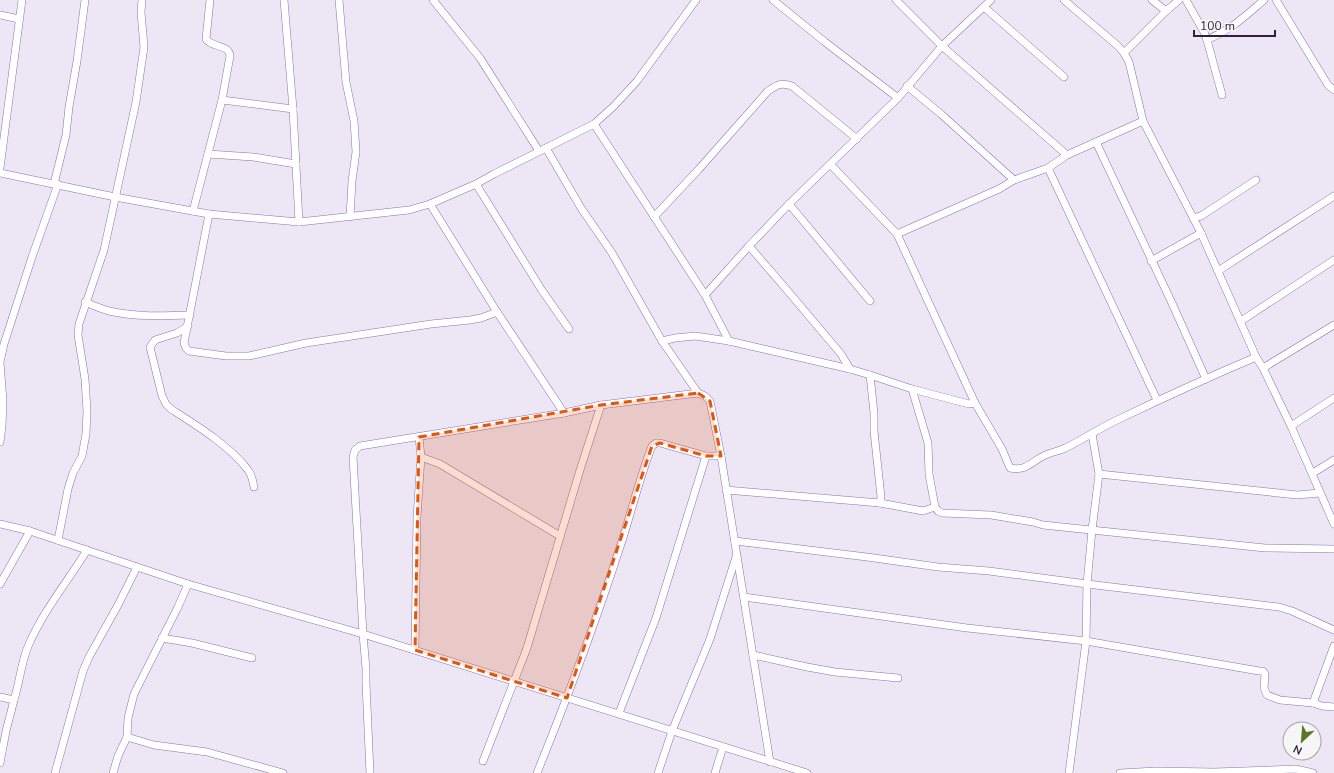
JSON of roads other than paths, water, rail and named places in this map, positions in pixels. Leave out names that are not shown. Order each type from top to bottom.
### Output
[{"type":"street","points":[[0,168],[22,0]]},
{"type":"street","points":[[0,442],[3,401],[0,362],[4,344],[56,184],[66,135],[85,0]]},
{"type":"street","points":[[58,540],[68,490],[82,456],[86,434],[87,412],[85,379],[78,335],[79,324],[85,302],[104,250],[136,102],[144,47],[141,12],[142,0]]},
{"type":"street","points":[[193,211],[222,100],[230,52],[227,49],[210,44],[206,39],[210,0]]},
{"type":"street","points":[[284,0],[293,109],[299,222]]},
{"type":"street","points":[[338,0],[346,82],[354,121],[356,152],[352,181],[350,217]]},
{"type":"street","points":[[433,0],[480,58],[582,208],[612,253],[662,340],[698,393]]},
{"type":"street","points":[[0,173],[115,197],[209,214],[299,222],[409,210],[430,204],[476,184],[594,124],[614,106],[636,81],[696,0]]},
{"type":"street","points":[[773,0],[898,98]]},
{"type":"street","points":[[896,0],[942,46],[1067,155]]},
{"type":"street","points":[[705,294],[789,204],[831,165],[898,98],[942,46],[991,0]]},
{"type":"street","points":[[1064,0],[1115,43],[1124,53],[1129,62],[1143,121],[1201,233],[1256,357],[1263,368],[1313,473],[1334,524]]},
{"type":"street","points":[[1152,0],[1166,10]]},
{"type":"street","points":[[1124,53],[1166,10],[1179,0]]},
{"type":"street","points":[[1186,0],[1204,32],[1222,95]]},
{"type":"street","points":[[1207,40],[1228,30],[1264,0]]},
{"type":"street","points":[[1276,0],[1328,85],[1334,90]]},
{"type":"street","points":[[984,7],[1064,77]]},
{"type":"street","points":[[0,15],[19,19]]},
{"type":"street","points":[[654,217],[768,91],[777,85],[784,83],[792,86],[857,138]]},
{"type":"street","points":[[907,86],[941,114],[1014,180]]},
{"type":"street","points":[[222,100],[293,109]]},
{"type":"street","points":[[897,234],[999,189],[1014,180],[1048,168],[1067,155],[1143,121]]},
{"type":"street","points":[[594,124],[705,294],[729,341]]},
{"type":"street","points":[[1096,142],[1206,379]]},
{"type":"street","points":[[208,154],[253,157],[296,164]]},
{"type":"street","points":[[831,165],[897,234],[975,403],[1002,449],[1010,468],[1025,468],[1046,454],[1061,450],[1092,434],[1109,423],[1157,400],[1256,357]]},
{"type":"street","points":[[1048,168],[1157,400]]},
{"type":"street","points":[[1193,218],[1201,216],[1217,207],[1256,180]]},
{"type":"street","points":[[476,184],[541,289],[569,329]]},
{"type":"street","points":[[1218,271],[1334,196]]},
{"type":"street","points":[[430,204],[497,312],[564,413]]},
{"type":"street","points":[[789,204],[870,301]]},
{"type":"street","points":[[209,214],[184,343],[189,351],[226,356],[249,356],[306,343],[431,324],[470,320],[497,312]]},
{"type":"street","points":[[1151,260],[1201,233]]},
{"type":"street","points":[[749,246],[836,348],[850,369]]},
{"type":"street","points":[[1241,321],[1334,260]]},
{"type":"street","points":[[85,302],[108,311],[132,315],[190,315]]},
{"type":"street","points":[[1263,368],[1334,325]]},
{"type":"street","points":[[188,326],[177,333],[155,340],[150,347],[162,396],[170,409],[219,442],[243,464],[253,478],[254,487]]},
{"type":"street","points":[[662,340],[695,336],[729,341],[850,369],[912,389],[969,404],[975,403]]},
{"type":"street","points":[[870,375],[881,497],[880,503]]},
{"type":"street","points":[[912,389],[928,443],[929,474],[935,507],[942,513],[991,514],[1043,525],[1265,548],[1334,549]]},
{"type":"street","points":[[370,773],[366,669],[353,457],[355,450],[360,446],[564,413],[601,405],[698,393],[706,396],[710,401],[721,456],[770,762]]},
{"type":"street","points":[[1291,426],[1334,398]]},
{"type":"street","points":[[483,761],[527,648],[601,405]]},
{"type":"street","points":[[1069,773],[1086,641],[1087,584],[1099,474],[1092,434]]},
{"type":"street","points":[[415,650],[417,517],[421,457],[419,437]]},
{"type":"street","points":[[537,773],[568,698],[620,548],[652,446],[656,443],[660,443],[706,456],[721,456]]},
{"type":"street","points":[[619,714],[656,618],[706,456]]},
{"type":"street","points":[[421,457],[440,464],[560,536]]},
{"type":"street","points":[[1313,473],[1334,460]]},
{"type":"street","points":[[1099,474],[1297,494],[1320,493]]},
{"type":"street","points":[[726,490],[880,503],[924,510],[935,507]]},
{"type":"street","points":[[0,524],[30,531],[188,584],[363,634],[807,773]]},
{"type":"street","points":[[0,584],[30,531]]},
{"type":"street","points":[[735,541],[938,567],[989,570],[1087,584],[1279,607],[1292,610],[1334,630]]},
{"type":"street","points":[[0,763],[21,666],[29,644],[44,616],[87,550]]},
{"type":"street","points":[[658,773],[672,731],[710,639],[737,554]]},
{"type":"street","points":[[55,773],[83,671],[137,567]]},
{"type":"street","points":[[113,773],[118,756],[127,737],[128,718],[134,694],[178,608],[188,584]]},
{"type":"street","points":[[744,597],[967,628],[1086,641],[1263,671],[1266,674],[1264,688],[1267,695],[1280,700],[1313,703],[1322,706],[1334,707]]},
{"type":"street","points":[[162,638],[192,643],[252,658]]},
{"type":"street","points":[[1313,703],[1334,646]]},
{"type":"street","points":[[753,655],[835,672],[898,678]]},
{"type":"street","points":[[0,697],[14,700]]},
{"type":"street","points":[[127,737],[154,745],[207,752],[283,773]]},
{"type":"street","points":[[715,773],[723,747]]},
{"type":"street","points":[[1120,773],[1156,771],[1214,772],[1296,770],[1313,773]]}]
